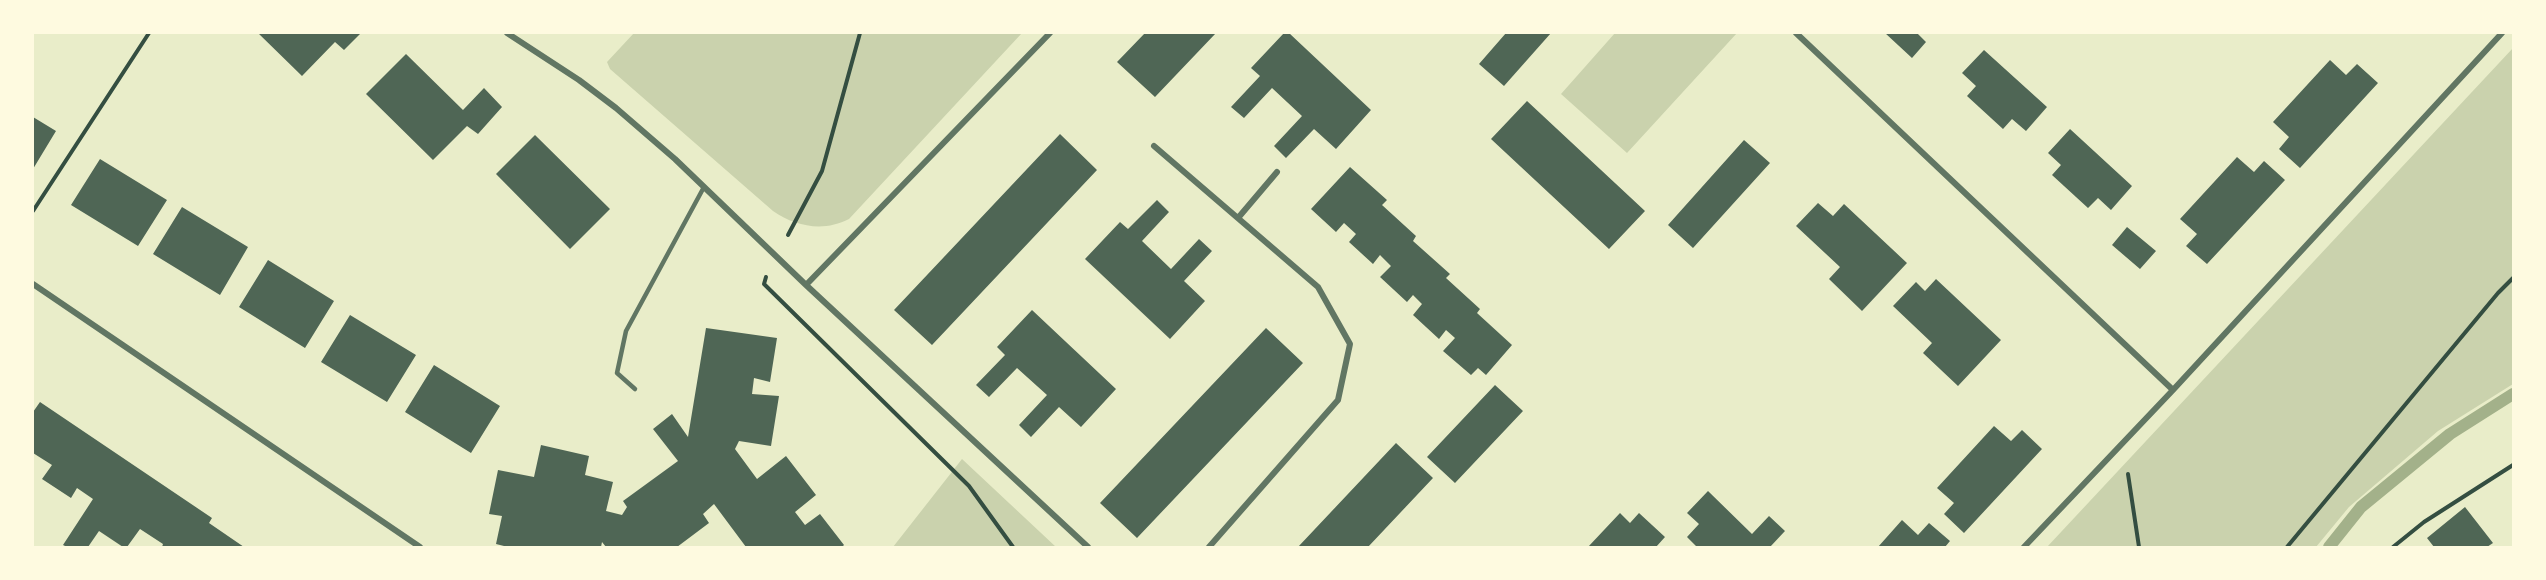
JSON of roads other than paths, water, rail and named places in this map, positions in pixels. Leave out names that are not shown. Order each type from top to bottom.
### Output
[{"type":"street","points":[[507,33],[541,54],[616,108],[704,187],[1088,547]]},
{"type":"street","points":[[806,285],[1050,33]]},
{"type":"street","points":[[1797,33],[2173,390]]},
{"type":"street","points":[[2024,547],[2173,390],[2502,33]]},
{"type":"street","points":[[1154,146],[1318,286],[1350,344],[1338,400],[1209,547]]},
{"type":"street","points":[[1238,218],[1277,172]]},
{"type":"street","points":[[33,294],[35,285],[420,547]]},
{"type":"lane","points":[[635,389],[617,373],[626,331],[704,187]]},
{"type":"waterway","points":[[2329,547],[2361,507],[2450,434],[2513,394]]}]
